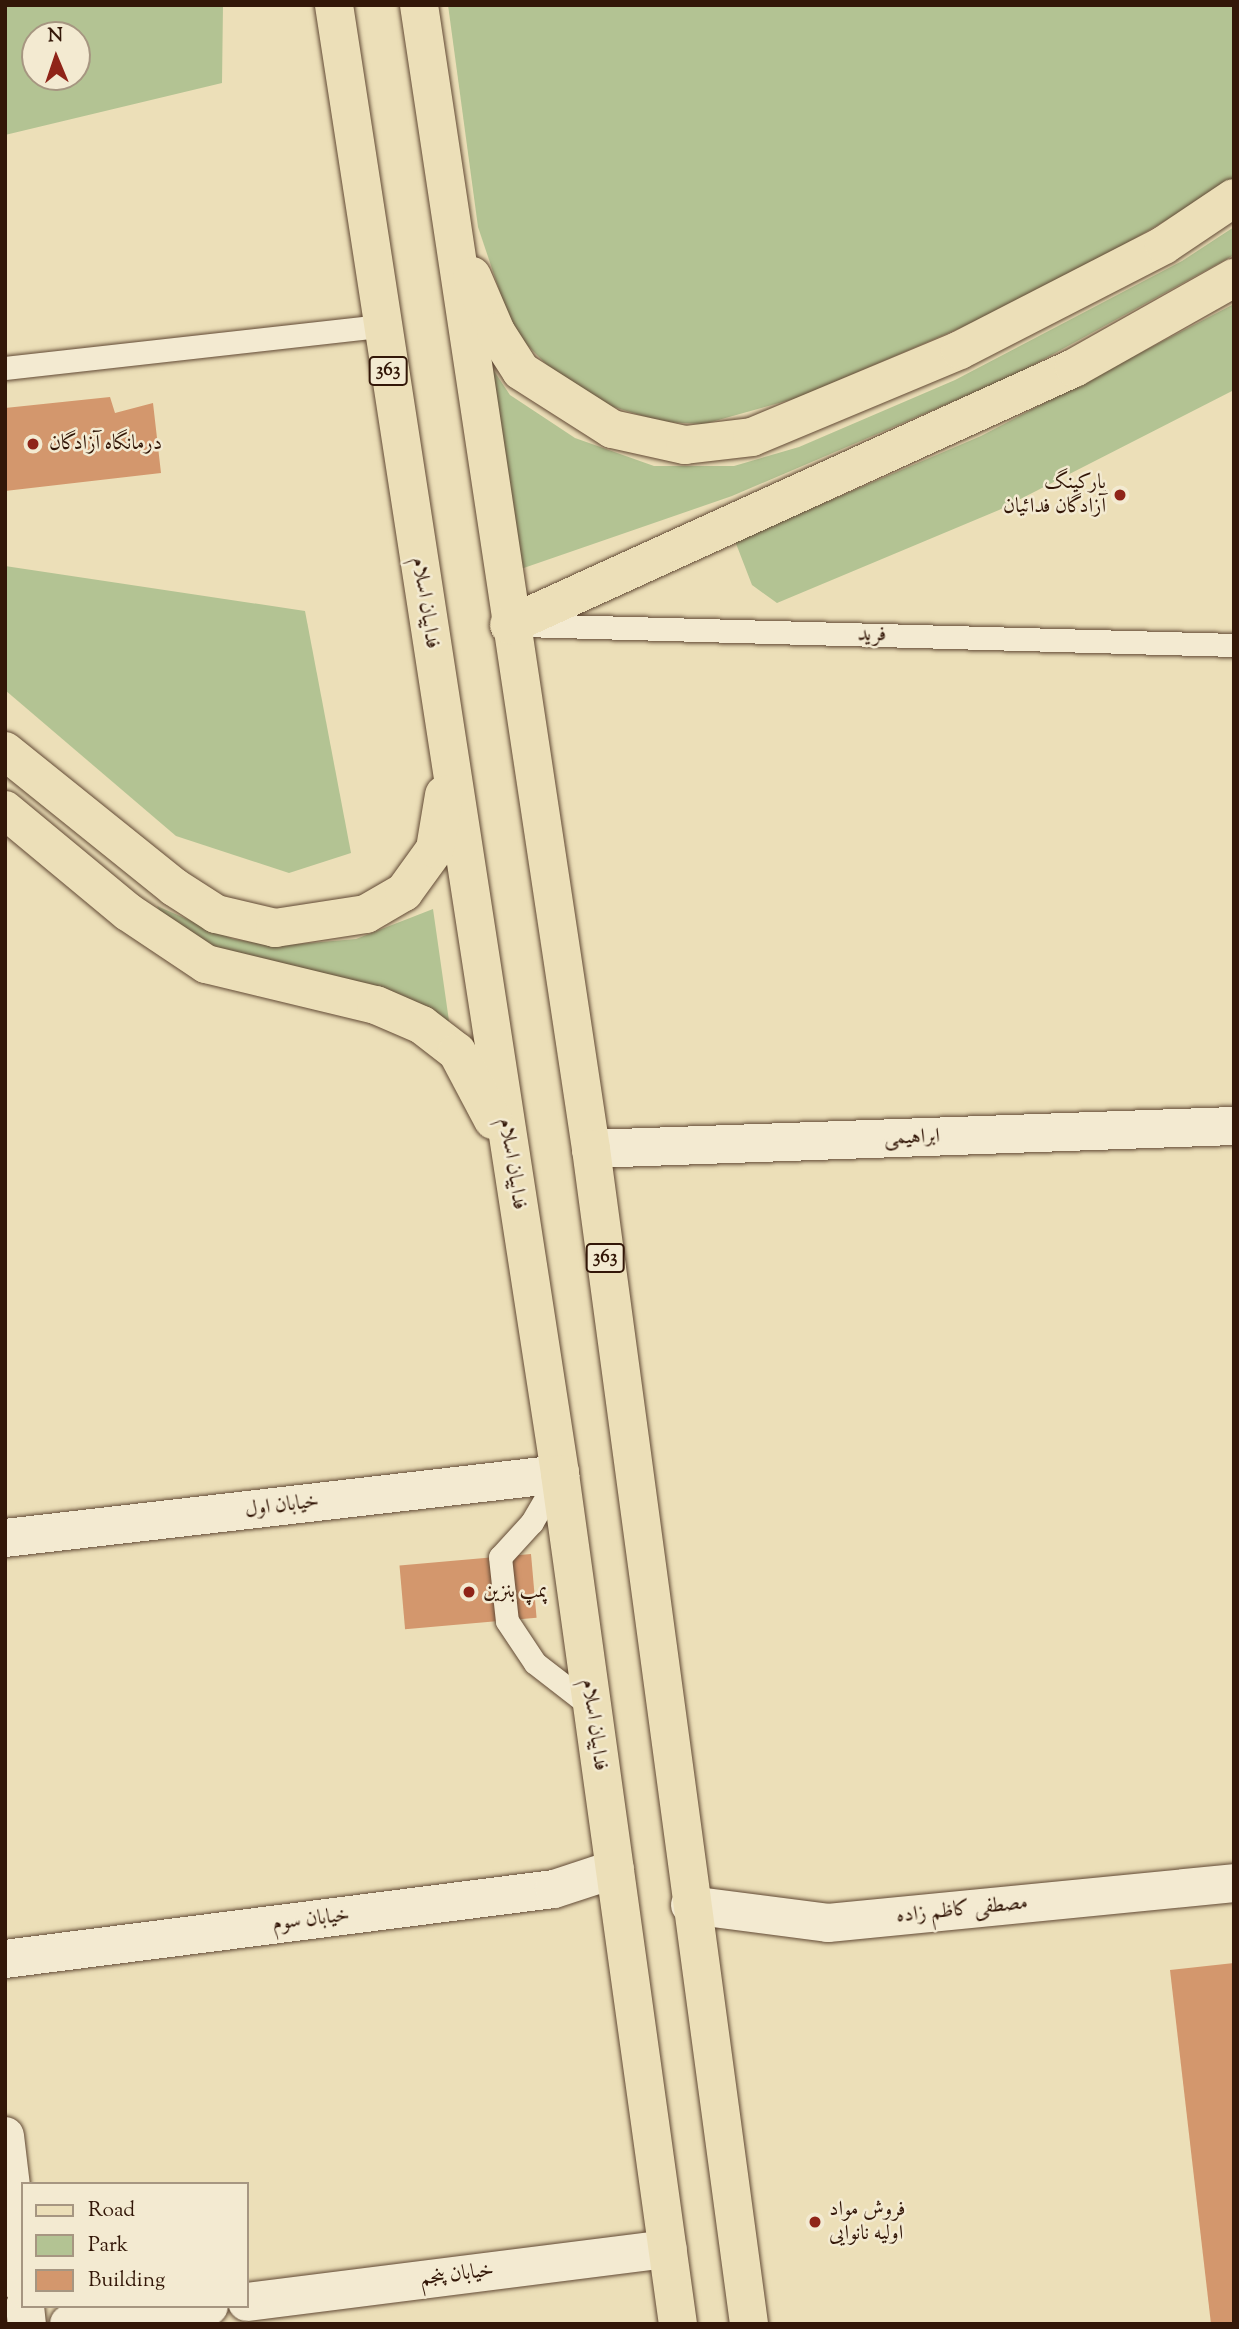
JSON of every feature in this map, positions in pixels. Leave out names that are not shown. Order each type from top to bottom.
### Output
[{"type":"main road","name":"فداییان اسلام","points":[[334,5],[381,326],[560,1474],[678,2324]]},
{"type":"main road","name":"363","points":[[419,5],[509,625],[591,1149],[690,1905],[749,2324]]},
{"type":"main road","points":[[445,194],[496,332],[521,371],[612,429],[685,445],[752,437],[960,350],[1164,245],[1234,198]]},
{"type":"main road","points":[[509,625],[1074,368],[1234,278]]},
{"type":"main road","points":[[5,751],[185,894],[216,914],[275,928],[366,914],[404,892],[435,849],[444,809],[446,737]]},
{"type":"main road","points":[[5,810],[128,912],[206,964],[376,1005],[422,1025],[457,1052],[482,1090],[513,1174]]},
{"type":"street","name":"ابراهیمی","points":[[591,1149],[1234,1126]]},
{"type":"street","name":"خیابان اول","points":[[5,1538],[560,1474]]},
{"type":"street","name":"خیابان سوم","points":[[5,1959],[554,1889],[615,1869]]},
{"type":"street","name":"مصطفی کاظم زاده","points":[[690,1905],[828,1923],[1234,1884]]},
{"type":"street","points":[[5,2136],[21,2269]]},
{"type":"street","name":"خیابان پنجم","points":[[248,2302],[668,2249]]},
{"type":"street","points":[[68,2324],[193,2308]]},
{"type":"lane","points":[[5,368],[381,326]]},
{"type":"lane","name":"فرید","points":[[509,625],[1234,645]]},
{"type":"lane","points":[[560,1474],[532,1522],[500,1557],[507,1621],[536,1663],[592,1707]]},
{"type":"green space","points":[[5,5],[223,5],[222,83],[5,135]]},
{"type":"green space","points":[[448,5],[1234,5],[1234,181],[1037,295],[797,398],[704,424],[663,422],[607,405],[552,370],[513,331],[478,227]]},
{"type":"green space","points":[[1234,227],[1234,255],[1015,375],[732,496],[515,571],[482,353],[510,395],[575,438],[654,466],[734,466],[799,447],[955,380],[1182,261]]},
{"type":"green space","points":[[1234,304],[1234,390],[999,510],[777,603],[752,585],[735,541],[981,436]]},
{"type":"green space","points":[[5,566],[305,611],[351,853],[289,873],[176,836],[5,690]]},
{"type":"green space","points":[[157,906],[233,939],[275,946],[356,939],[433,909],[450,1028],[370,984],[259,967],[167,925]]},
{"type":"building","points":[[110,397],[115,413],[153,403],[161,473],[5,491],[5,408]]},
{"type":"building","name":"پمپ بنزین","points":[[531,1554],[537,1618],[405,1629],[400,1566]]},
{"type":"building","points":[[1234,1963],[1234,2324],[1211,2324],[1170,1970]]},
{"type":"place","name":"درمانگاه آزادگان","points":[[33,444]]},
{"type":"place","name":"پارکینگ آزادگان فدائیان","points":[[1120,495]]},
{"type":"place","name":"پمپ بنزین","points":[[469,1592]]},
{"type":"place","name":"فروش مواد اولیه نانوایی","points":[[815,2222]]}]
